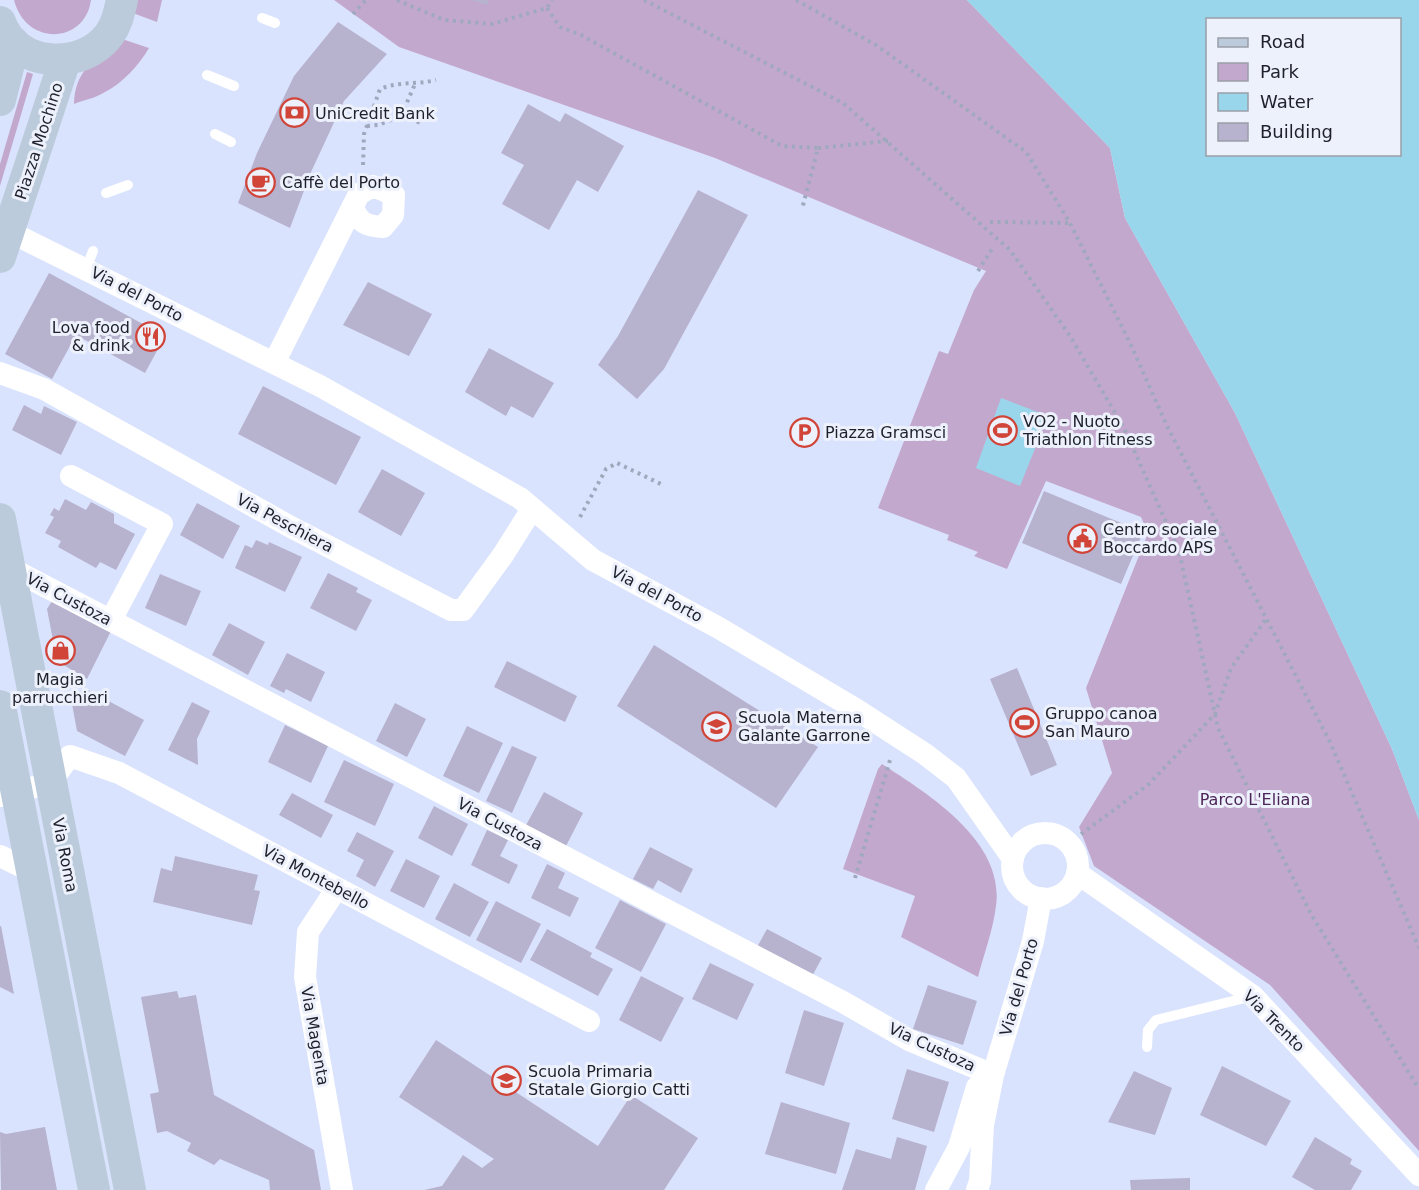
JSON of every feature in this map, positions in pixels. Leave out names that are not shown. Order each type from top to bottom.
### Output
[{"type":"main road","name":"Piazza Mochino","points":[[7,33],[30,54],[47,60],[65,60],[82,56],[97,47],[109,35],[118,21],[122,0]]},
{"type":"main road","name":"Piazza Mochino","points":[[0,100],[7,33]]},
{"type":"main road","name":"Piazza Mochino","points":[[2,242],[65,60]]},
{"type":"main road","name":"Via Roma","points":[[0,519],[6,560],[33,662],[50,783],[100,1006],[130,1190]]},
{"type":"main road","points":[[0,706],[8,794],[31,871],[55,1013],[87,1171]]},
{"type":"street","points":[[274,363],[352,207],[359,194],[374,186],[394,195],[393,215],[383,227],[368,226],[358,219],[352,207]]},
{"type":"street","name":"Via del Porto","points":[[2,242],[90,260],[510,492],[593,560],[719,628],[897,736],[956,778],[1013,859]]},
{"type":"street","name":"Via Peschiera","points":[[0,374],[44,389],[289,526],[451,610],[463,610],[503,555],[532,509]]},
{"type":"street","points":[[71,476],[162,524],[111,620]]},
{"type":"street","name":"Via Custoza","points":[[6,560],[111,620],[825,993],[909,1040],[993,1075]]},
{"type":"street","name":"Via Montebello","points":[[50,783],[70,756],[119,773],[589,1021]]},
{"type":"street","points":[[8,794],[50,783]]},
{"type":"street","points":[[1041,833],[1052,833],[1069,843],[1075,852],[1077,873],[1068,889],[1051,898],[1041,898],[1022,889],[1015,880],[1012,870],[1016,849],[1023,841],[1041,833]]},
{"type":"street","points":[[0,856],[31,871]]},
{"type":"street","name":"Via Trento","points":[[1077,873],[1253,996],[1419,1175]]},
{"type":"street","name":"Via Magenta","points":[[337,888],[309,932],[305,977],[342,1190]]},
{"type":"street","name":"Via del Porto","points":[[976,1190],[980,1181],[984,1125],[993,1075],[1033,941],[1041,898]]},
{"type":"street","name":"Via del Porto","points":[[939,1184],[959,1147],[977,1087],[993,1075]]},
{"type":"street","name":"Via del Porto","points":[[939,1184],[955,1167],[968,1171],[976,1190]]},
{"type":"lane","points":[[262,18],[275,23]]},
{"type":"lane","points":[[207,75],[234,86]]},
{"type":"lane","points":[[215,134],[231,142]]},
{"type":"lane","points":[[106,193],[128,185]]},
{"type":"lane","points":[[1147,1047],[1148,1030],[1156,1020],[1253,996]]},
{"type":"path","points":[[353,14],[366,0]]},
{"type":"path","points":[[397,0],[444,20],[492,24],[547,8],[552,0]]},
{"type":"path","points":[[644,0],[843,103],[889,141],[1010,250],[1070,336],[1124,428],[1179,551],[1218,728],[1312,916],[1419,1089]]},
{"type":"path","points":[[796,0],[876,45],[1026,152],[1070,224],[1130,343],[1167,426],[1330,742],[1419,948]]},
{"type":"path","points":[[547,8],[560,27],[581,35],[782,146],[818,148],[889,141]]},
{"type":"path","points":[[367,189],[363,168],[364,134],[380,90],[394,84],[436,80]]},
{"type":"path","points":[[401,116],[415,83]]},
{"type":"path","points":[[367,126],[378,125],[401,116],[421,123],[428,109]]},
{"type":"path","points":[[802,209],[818,148]]},
{"type":"path","points":[[990,222],[1070,224]]},
{"type":"path","points":[[978,271],[994,246]]},
{"type":"path","points":[[568,539],[606,469],[617,463],[663,485]]},
{"type":"path","points":[[1069,843],[1149,784],[1215,714],[1231,668],[1266,619]]},
{"type":"path","points":[[855,878],[897,736]]},
{"type":"green space","points":[[14,0],[91,0],[86,15],[78,25],[67,32],[55,34],[42,32],[30,26],[21,15]]},
{"type":"green space","points":[[131,0],[162,0],[157,22],[130,12]]},
{"type":"green space","name":"Parco L'Eliana","points":[[334,0],[967,0],[1110,148],[1125,218],[1235,413],[1392,749],[1419,820],[1419,1151],[1270,985],[1094,866],[1079,827],[1112,773],[1086,688],[1148,533],[1141,517],[1046,481],[1007,569],[974,556],[978,552],[947,540],[949,535],[878,508],[939,351],[948,354],[974,290],[986,271],[715,158],[399,47]]},
{"type":"green space","points":[[125,40],[149,48],[118,84],[98,96],[74,104],[75,92],[82,74],[102,54],[119,41]]},
{"type":"green space","points":[[27,72],[33,74],[0,186],[0,164]]},
{"type":"green space","points":[[882,764],[941,805],[960,822],[976,840],[988,861],[996,882],[996,906],[978,977],[901,937],[915,896],[843,869],[878,769]]},
{"type":"water","points":[[967,0],[1419,0],[1419,820],[1392,749],[1235,413],[1125,218],[1110,148]]},
{"type":"water","points":[[1001,398],[1048,416],[1020,486],[976,468]]},
{"type":"building","points":[[471,0],[489,0],[487,5]]},
{"type":"building","points":[[338,22],[387,54],[344,101],[311,172],[290,228],[238,203],[257,153],[294,76]]},
{"type":"building","points":[[528,104],[560,122],[565,113],[624,146],[598,192],[577,180],[549,230],[502,204],[524,165],[501,153]]},
{"type":"building","points":[[698,190],[748,215],[664,369],[637,399],[598,365],[618,336]]},
{"type":"building","points":[[49,273],[165,336],[145,373],[76,335],[52,379],[5,354]]},
{"type":"building","points":[[368,282],[432,314],[409,356],[343,325]]},
{"type":"building","points":[[489,348],[554,383],[533,418],[511,406],[506,416],[465,392]]},
{"type":"building","points":[[263,386],[361,437],[336,485],[238,434]]},
{"type":"building","points":[[24,405],[41,414],[44,406],[77,422],[61,455],[12,430]]},
{"type":"building","points":[[382,469],[425,493],[401,536],[358,512]]},
{"type":"building","name":"Centro sociale Boccardo APS","points":[[1044,491],[1143,532],[1121,584],[1022,543]]},
{"type":"building","points":[[65,499],[86,510],[91,502],[114,514],[114,523],[135,534],[116,570],[100,562],[96,568],[58,547],[61,541],[45,533],[54,517],[50,515],[54,508],[59,511]]},
{"type":"building","points":[[197,503],[240,526],[223,559],[180,535]]},
{"type":"building","points":[[256,540],[268,545],[269,542],[302,557],[285,592],[235,568],[245,545],[252,548]]},
{"type":"building","points":[[328,573],[358,588],[356,592],[372,600],[356,631],[310,608]]},
{"type":"building","points":[[160,574],[201,591],[186,626],[145,608]]},
{"type":"building","points":[[52,601],[111,631],[87,679],[57,661],[47,609]]},
{"type":"building","points":[[229,623],[265,642],[248,675],[212,655]]},
{"type":"building","name":"Scuola Materna Galante Garrone","points":[[654,645],[818,747],[776,808],[617,706]]},
{"type":"building","points":[[287,653],[325,672],[311,702],[286,689],[284,693],[270,686]]},
{"type":"building","points":[[507,661],[577,696],[565,722],[494,687]]},
{"type":"building","name":"Gruppo canoa San Mauro","points":[[1017,668],[1057,765],[1031,776],[990,679]]},
{"type":"building","points":[[88,690],[144,720],[125,756],[77,731],[70,693]]},
{"type":"building","points":[[192,702],[210,711],[197,739],[198,765],[168,750]]},
{"type":"building","points":[[395,703],[426,719],[407,757],[376,741]]},
{"type":"building","points":[[285,725],[328,746],[311,783],[268,762]]},
{"type":"building","points":[[467,726],[503,743],[479,793],[443,776]]},
{"type":"building","points":[[512,746],[537,757],[512,813],[486,801]]},
{"type":"building","points":[[344,760],[394,784],[375,826],[324,802]]},
{"type":"building","points":[[544,792],[583,813],[565,848],[525,827]]},
{"type":"building","points":[[292,793],[333,815],[321,838],[279,815]]},
{"type":"building","points":[[434,806],[468,824],[452,856],[418,838]]},
{"type":"building","points":[[487,830],[508,840],[500,856],[518,865],[509,884],[471,865]]},
{"type":"building","points":[[357,832],[394,851],[375,887],[356,876],[364,860],[347,851]]},
{"type":"building","points":[[650,847],[693,869],[681,893],[658,880],[653,889],[633,879]]},
{"type":"building","points":[[175,856],[258,875],[254,890],[260,891],[252,925],[153,902],[161,868],[172,871]]},
{"type":"building","points":[[406,859],[440,876],[424,908],[390,891]]},
{"type":"building","points":[[547,864],[565,873],[558,888],[579,898],[570,917],[531,898]]},
{"type":"building","points":[[454,883],[489,902],[470,937],[435,919]]},
{"type":"building","points":[[620,900],[666,924],[641,972],[595,948]]},
{"type":"building","points":[[496,901],[541,924],[521,963],[476,940]]},
{"type":"building","points":[[1,926],[14,994],[0,987]]},
{"type":"building","points":[[547,929],[592,953],[590,957],[613,969],[598,996],[530,960]]},
{"type":"building","points":[[767,929],[822,958],[811,978],[756,949]]},
{"type":"building","points":[[710,963],[754,984],[737,1020],[692,999]]},
{"type":"building","points":[[641,976],[684,998],[661,1042],[619,1020]]},
{"type":"building","points":[[928,985],[977,1001],[963,1045],[913,1029]]},
{"type":"building","points":[[177,991],[179,998],[196,995],[214,1095],[314,1150],[321,1190],[270,1190],[269,1180],[220,1159],[214,1165],[187,1151],[191,1143],[167,1131],[157,1133],[150,1094],[159,1092],[141,997]]},
{"type":"building","points":[[804,1010],[844,1023],[824,1086],[785,1073]]},
{"type":"building","points":[[436,1040],[598,1146],[631,1095],[698,1138],[664,1190],[424,1190],[442,1186],[463,1155],[482,1168],[494,1159],[399,1097]]},
{"type":"building","points":[[1222,1066],[1291,1101],[1266,1146],[1200,1115]]},
{"type":"building","points":[[907,1069],[949,1082],[934,1132],[892,1119]]},
{"type":"building","points":[[1134,1071],[1172,1088],[1155,1135],[1108,1122]]},
{"type":"building","points":[[781,1102],[850,1123],[836,1174],[765,1154]]},
{"type":"building","points":[[45,1127],[57,1190],[1,1190],[0,1132],[6,1134]]},
{"type":"building","points":[[897,1137],[927,1146],[915,1190],[842,1190],[856,1149],[891,1159]]},
{"type":"building","points":[[1315,1137],[1352,1159],[1350,1164],[1362,1171],[1351,1190],[1315,1190],[1292,1177]]},
{"type":"building","points":[[1190,1178],[1190,1190],[1131,1190],[1130,1180]]},
{"type":"place","name":"UniCredit Bank","points":[[294,113]]},
{"type":"place","name":"Caffè del Porto","points":[[261,182]]},
{"type":"place","name":"Lova food & drink","points":[[151,336]]},
{"type":"place","name":"VO2 - Nuoto Triathlon Fitness","points":[[1002,430]]},
{"type":"place","name":"Piazza Gramsci","points":[[804,432]]},
{"type":"place","name":"Centro sociale Boccardo APS","points":[[1082,538]]},
{"type":"place","name":"Magia parrucchieri","points":[[60,651]]},
{"type":"place","name":"Gruppo canoa San Mauro","points":[[1024,722]]},
{"type":"place","name":"Scuola Materna Galante Garrone","points":[[717,726]]},
{"type":"place","name":"Scuola Primaria Statale Giorgio Catti","points":[[507,1080]]}]
